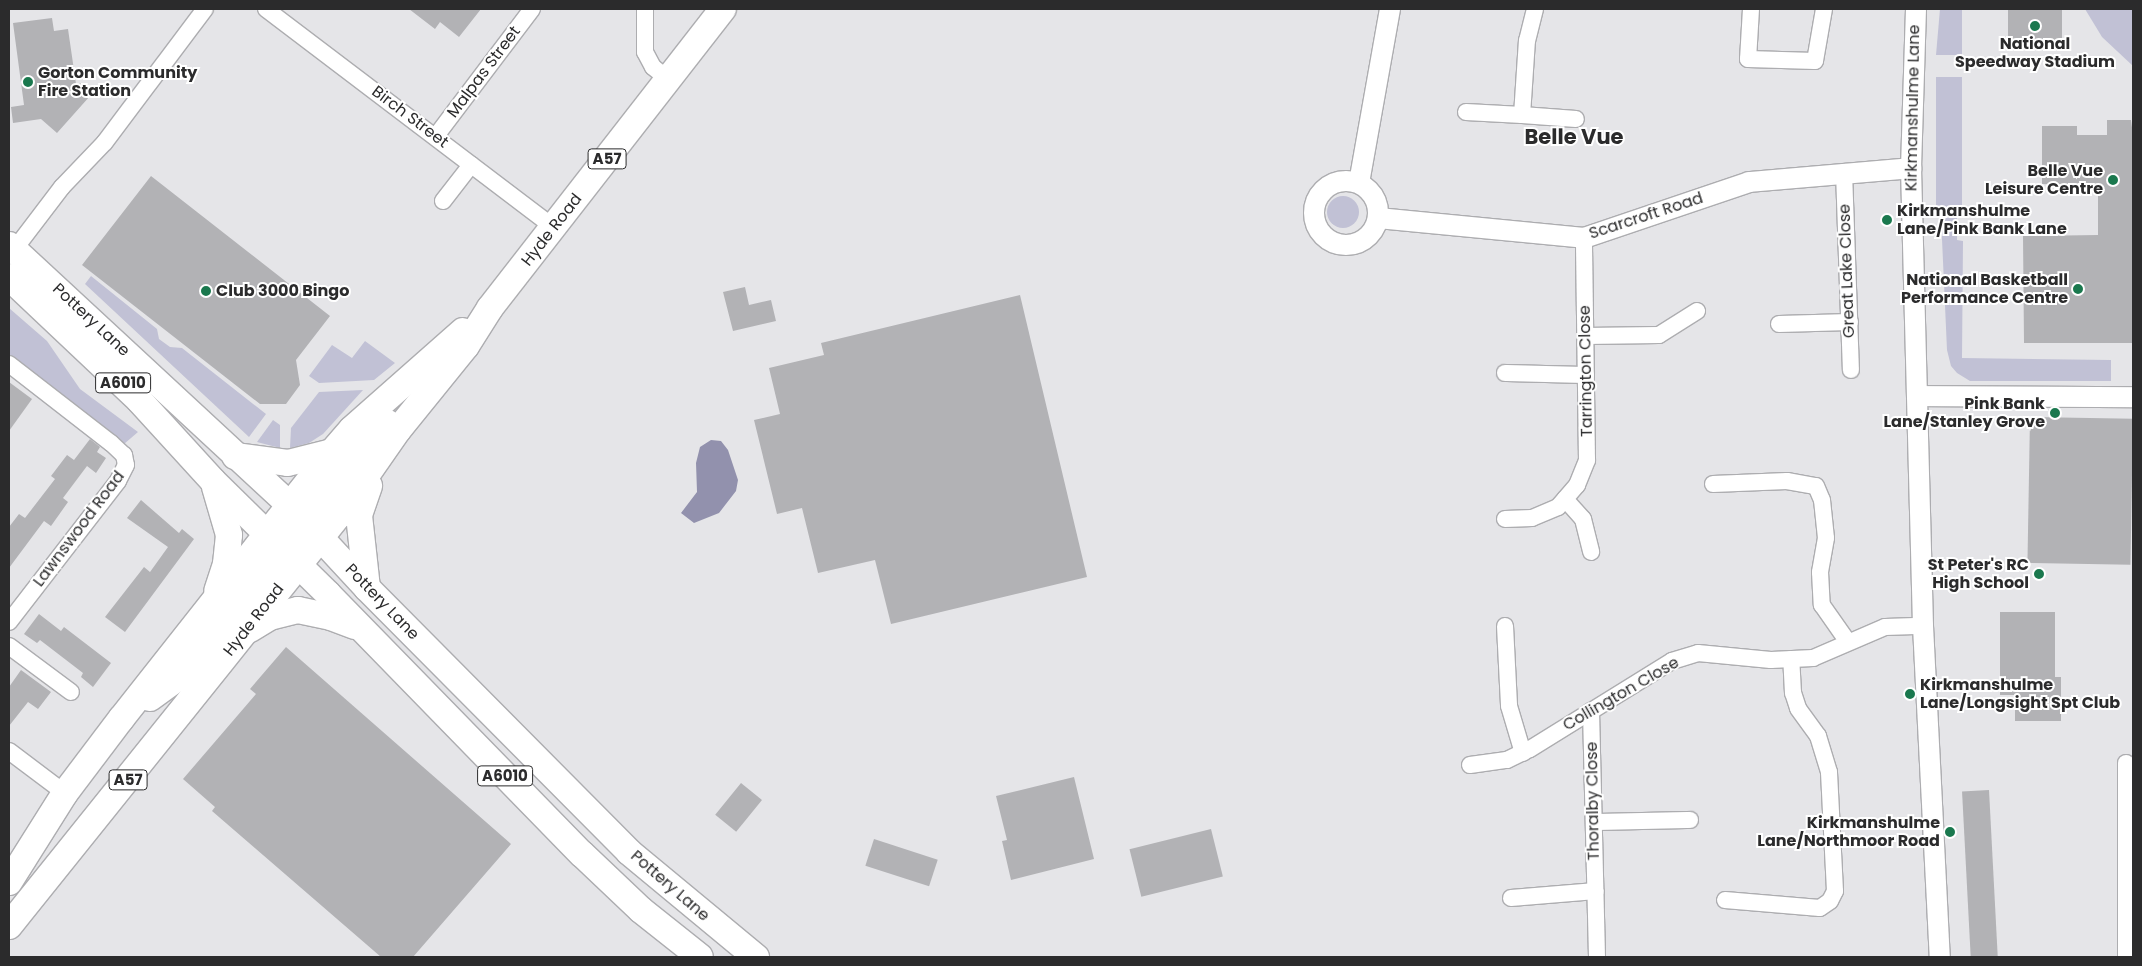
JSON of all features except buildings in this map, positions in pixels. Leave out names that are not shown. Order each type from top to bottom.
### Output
[{"type":"highway","name":"Hyde Road","points":[[9,882],[65,794],[121,719],[204,616],[282,549],[305,522],[398,430],[466,346],[490,308],[723,9]]},
{"type":"highway","name":"Pottery Lane","points":[[11,248],[305,522],[366,588],[629,852],[756,957]]},
{"type":"highway","name":"Pottery Lane","points":[[9,277],[140,401],[213,481],[582,854],[641,910],[700,957]]},
{"type":"highway","name":"Hyde Road","points":[[305,522],[332,452],[388,396],[490,308]]},
{"type":"highway","name":"A57","points":[[121,719],[180,676],[282,549],[305,537],[305,522],[363,448],[393,418],[426,395]]},
{"type":"highway","name":"A57","points":[[366,588],[360,538],[360,505],[398,430]]},
{"type":"highway","points":[[234,456],[288,463],[332,452]]},
{"type":"highway","name":"A57","points":[[204,616],[222,581],[229,546],[224,512],[213,481]]},
{"type":"highway","name":"Hyde Road","points":[[9,926],[245,632],[282,549]]},
{"type":"highway","points":[[245,632],[270,617],[298,610],[331,617],[359,628]]},
{"type":"street","points":[[11,248],[62,187],[105,142],[205,9]]},
{"type":"street","name":"Birch Street","points":[[266,9],[436,136],[553,227]]},
{"type":"street","name":"Malpas Street","points":[[436,136],[532,9]]},
{"type":"street","points":[[645,9],[645,52],[653,66],[668,79]]},
{"type":"street","points":[[1359,183],[1390,9]]},
{"type":"street","points":[[1522,115],[1528,40],[1535,9]]},
{"type":"street","points":[[1751,9],[1748,60],[1815,61],[1824,10]]},
{"type":"street","name":"Kirkmanshulme Lane","points":[[1916,9],[1911,168],[1923,626],[1940,957]]},
{"type":"street","points":[[1466,112],[1576,119]]},
{"type":"street","points":[[443,201],[471,165]]},
{"type":"street","name":"Scarcroft Road","points":[[1378,218],[1584,238],[1749,182],[1844,172],[1911,168]]},
{"type":"street","name":"Great Lake Close","points":[[1844,172],[1851,370]]},
{"type":"street","points":[[1338,182],[1359,183],[1375,197],[1378,218],[1375,228],[1359,242],[1339,244],[1321,233],[1314,213],[1321,193],[1338,182]]},
{"type":"street","name":"Tarrington Close","points":[[1505,519],[1532,518],[1558,507],[1577,485],[1587,460],[1584,238]]},
{"type":"street","points":[[1585,336],[1659,335],[1697,311]]},
{"type":"street","points":[[1778,324],[1850,322]]},
{"type":"street","name":"Lawnswood Road","points":[[9,364],[111,443],[124,455],[126,466],[118,481],[9,622]]},
{"type":"street","points":[[1505,373],[1586,375]]},
{"type":"street","points":[[1917,396],[2133,396]]},
{"type":"street","points":[[1713,484],[1788,481],[1816,486],[1822,500],[1826,538],[1820,572],[1822,605],[1848,642]]},
{"type":"street","points":[[1565,498],[1583,519],[1591,552]]},
{"type":"street","points":[[1505,626],[1510,706],[1522,753]]},
{"type":"street","name":"Collington Close","points":[[1470,765],[1507,760],[1522,753],[1672,661],[1698,653],[1790,659],[1813,658],[1885,627],[1923,626]]},
{"type":"street","points":[[9,646],[71,692]]},
{"type":"street","points":[[1725,900],[1820,908],[1830,901],[1835,891],[1829,772],[1818,736],[1798,708],[1793,693],[1790,659]]},
{"type":"street","name":"Thoralby Close","points":[[1591,711],[1597,957]]},
{"type":"street","points":[[9,751],[65,794]]},
{"type":"street","points":[[2126,763],[2126,957]]},
{"type":"street","points":[[1594,822],[1690,820]]},
{"type":"street","points":[[1511,898],[1596,891]]},
{"type":"shaded area","points":[[1940,9],[1962,9],[1962,55],[1936,55]]},
{"type":"shaded area","name":"National Speedway Stadium","points":[[2085,9],[2133,9],[2133,66],[2102,37]]},
{"type":"shaded area","points":[[1936,77],[1962,77],[1962,208],[1936,208]]},
{"type":"shaded area","points":[[1343,196],[1354,201],[1359,212],[1354,223],[1343,228],[1332,223],[1327,212],[1332,201]]},
{"type":"shaded area","points":[[1941,217],[1957,217],[1957,240],[1963,241],[1962,358],[2111,360],[2111,381],[1970,381],[1957,373],[1951,366],[1947,350]]},
{"type":"shaded area","points":[[91,276],[157,329],[159,339],[170,347],[182,348],[266,414],[249,437],[85,284]]},
{"type":"shaded area","points":[[9,308],[47,341],[80,389],[138,432],[124,444],[9,354]]},
{"type":"shaded area","points":[[365,341],[395,363],[374,380],[319,383],[309,376],[332,345],[352,358]]},
{"type":"shaded area","points":[[363,390],[323,434],[309,443],[290,448],[291,428],[319,392]]},
{"type":"shaded area","points":[[273,420],[280,425],[280,448],[257,442]]},
{"type":"shaded area","points":[[711,440],[721,441],[728,450],[738,480],[736,491],[719,513],[694,523],[681,513],[697,492],[696,463],[700,447]]},
{"type":"place","name":"National Speedway Stadium","points":[[2035,26]]},
{"type":"place","name":"Gorton Community Fire Station","points":[[28,82]]},
{"type":"place","name":"Belle Vue Leisure Centre","points":[[2113,180]]},
{"type":"place","name":"Kirkmanshulme Lane/Pink Bank Lane","points":[[1887,220]]},
{"type":"place","name":"National Basketball Performance Centre","points":[[2078,289]]},
{"type":"place","name":"Club 3000 Bingo","points":[[206,291]]},
{"type":"place","name":"Pink Bank Lane/Stanley Grove","points":[[2055,413]]},
{"type":"place","name":"St Peter's RC High School","points":[[2039,574]]},
{"type":"place","name":"Kirkmanshulme Lane/Longsight Spt Club","points":[[1910,694]]},
{"type":"place","name":"Kirkmanshulme Lane/Northmoor Road","points":[[1950,832]]},
{"type":"district","name":"Belle Vue","points":[[1574,137]]}]
